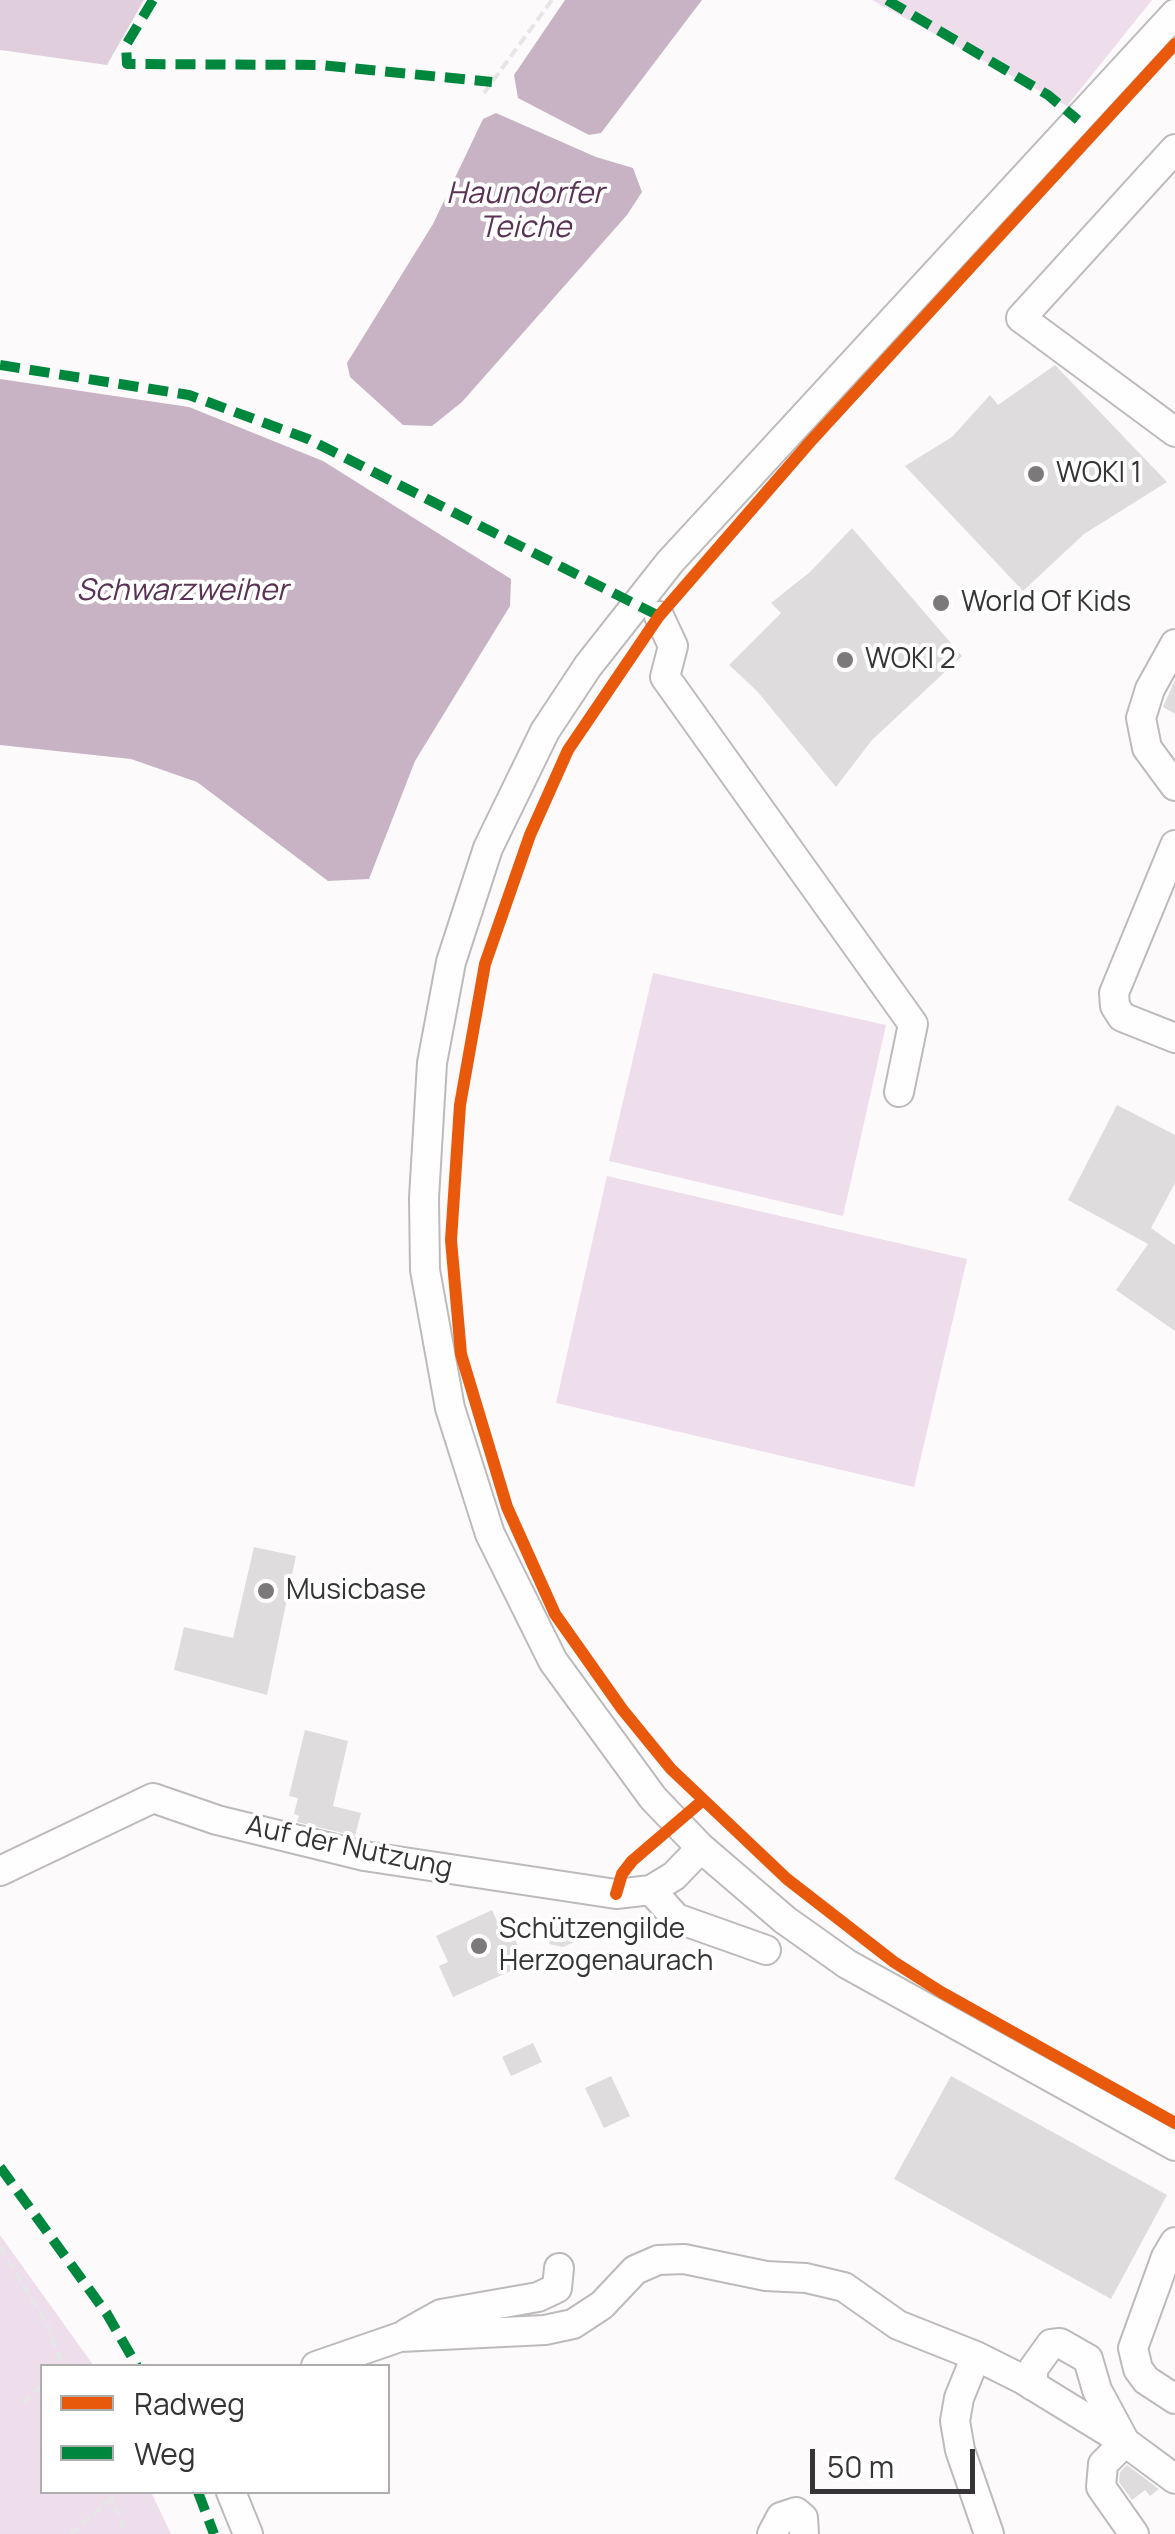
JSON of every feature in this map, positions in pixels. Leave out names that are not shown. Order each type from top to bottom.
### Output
[{"type":"street","points":[[1175,14],[634,605],[545,731],[488,848],[451,962],[432,1063],[424,1198],[425,1270],[450,1408],[490,1534],[553,1661],[652,1798],[701,1848],[785,1920],[847,1964],[1175,2146]]},
{"type":"street","points":[[1169,166],[1020,318],[1175,432]]},
{"type":"street","points":[[659,616],[673,646],[665,677],[913,1024],[899,1092]]},
{"type":"street","points":[[1175,644],[1150,689],[1141,718],[1147,748],[1175,786]]},
{"type":"street","points":[[1175,845],[1114,993],[1115,1006],[1122,1017],[1175,1038]]},
{"type":"street","name":"Auf der Nutzung","points":[[0,1872],[153,1798],[217,1820],[364,1856],[590,1891],[616,1894],[651,1890]]},
{"type":"street","points":[[701,1848],[674,1876],[651,1890],[676,1918],[766,1950]]},
{"type":"street","points":[[1175,2242],[1134,2348],[1138,2369],[1146,2380],[1175,2399]]},
{"type":"street","points":[[400,2336],[545,2330],[573,2324],[602,2305],[635,2270],[658,2260],[684,2259],[766,2276],[806,2278],[844,2286],[898,2325],[976,2356],[1033,2386],[1124,2442],[1175,2480]]},
{"type":"street","points":[[322,2364],[400,2336],[441,2314],[538,2297],[557,2288],[559,2268]]},
{"type":"street","points":[[1033,2386],[1032,2370],[1051,2344],[1060,2343],[1088,2359],[1097,2390],[1124,2442]]},
{"type":"street","points":[[976,2356],[959,2398],[955,2421],[960,2450],[988,2534]]},
{"type":"street","points":[[1124,2442],[1103,2464],[1101,2487],[1134,2534]]},
{"type":"street","points":[[232,2494],[248,2534]]},
{"type":"street","points":[[772,2534],[781,2517],[796,2512],[803,2518],[804,2534]]},
{"type":"path","points":[[484,93],[552,0]]},
{"type":"path","points":[[1,2251],[46,2322],[61,2364]]},
{"type":"path","points":[[22,2402],[40,2386]]},
{"type":"path","points":[[111,2494],[126,2534]]},
{"type":"path","points":[[71,2534],[112,2498]]},
{"type":"shaded area","points":[[0,0],[144,0],[107,65],[0,50]]},
{"type":"shaded area","points":[[872,0],[1152,0],[1067,106]]},
{"type":"shaded area","points":[[653,973],[886,1025],[843,1216],[609,1161]]},
{"type":"shaded area","points":[[607,1176],[967,1259],[914,1487],[556,1403]]},
{"type":"shaded area","points":[[0,2235],[93,2364],[40,2364],[40,2494],[152,2494],[171,2534],[0,2534]]},
{"type":"water","name":"Haundorfer Teiche","points":[[565,0],[702,0],[601,133],[589,135],[518,98],[514,75]]},
{"type":"water","name":"Haundorfer Teiche","points":[[496,113],[596,157],[633,168],[642,192],[627,215],[462,402],[432,426],[403,425],[350,377],[347,363],[433,224],[483,119]]},
{"type":"water","name":"Schwarzweiher","points":[[0,379],[189,407],[323,461],[511,579],[510,606],[415,761],[369,879],[328,881],[197,782],[131,759],[0,745]]},
{"type":"building","name":"WOKI 1","points":[[1055,365],[1167,482],[1084,534],[1023,591],[905,466],[952,437],[990,395],[998,405]]},
{"type":"building","name":"WOKI 2","points":[[852,528],[962,656],[872,740],[836,787],[757,691],[729,665],[781,613],[771,603],[810,572]]},
{"type":"building","points":[[1175,680],[1175,714],[1163,707]]},
{"type":"building","points":[[1117,1105],[1175,1135],[1175,1183],[1151,1228],[1175,1245],[1175,1331],[1116,1290],[1148,1244],[1068,1200]]},
{"type":"building","name":"Musicbase","points":[[254,1547],[296,1556],[267,1695],[174,1670],[184,1627],[233,1638]]},
{"type":"building","points":[[305,1730],[348,1741],[333,1806],[361,1813],[355,1836],[297,1822],[299,1816],[294,1814],[298,1798],[289,1796]]},
{"type":"building","name":"Schützengilde Herzogenaurach","points":[[492,1910],[499,1926],[507,1922],[526,1964],[453,1997],[439,1966],[448,1962],[436,1936]]},
{"type":"building","points":[[553,1926],[592,1934],[563,1947],[549,1944]]},
{"type":"building","points":[[533,2043],[542,2062],[511,2076],[502,2057]]},
{"type":"building","points":[[611,2076],[630,2116],[604,2128],[585,2088]]},
{"type":"building","points":[[951,2076],[1167,2195],[1111,2299],[894,2179]]},
{"type":"building","points":[[1127,2465],[1159,2489],[1150,2496],[1145,2490],[1132,2500],[1119,2482],[1120,2472]]},
{"type":"marked path","points":[[153,0],[126,45],[127,64],[320,65],[492,82]]},
{"type":"marked path","points":[[887,0],[1048,95],[1078,120]]},
{"type":"marked path","points":[[0,365],[189,395],[308,439],[659,616]]},
{"type":"marked path","points":[[0,2167],[107,2314],[136,2364]]},
{"type":"marked path","points":[[199,2494],[214,2534]]},
{"type":"cycle path","points":[[1175,44],[810,442],[659,616],[568,750],[530,835],[485,964],[460,1105],[451,1240],[461,1354],[507,1507],[555,1614],[622,1709],[671,1769],[787,1879],[894,1962],[1175,2123]]},
{"type":"cycle path","points":[[616,1894],[622,1874],[632,1861],[702,1801]]},
{"type":"place","name":"WOKI 1","points":[[1036,474]]},
{"type":"place","name":"World Of Kids","points":[[941,603]]},
{"type":"place","name":"WOKI 2","points":[[845,660]]},
{"type":"place","name":"Musicbase","points":[[266,1591]]},
{"type":"place","name":"Schützengilde Herzogenaurach","points":[[479,1946]]}]
